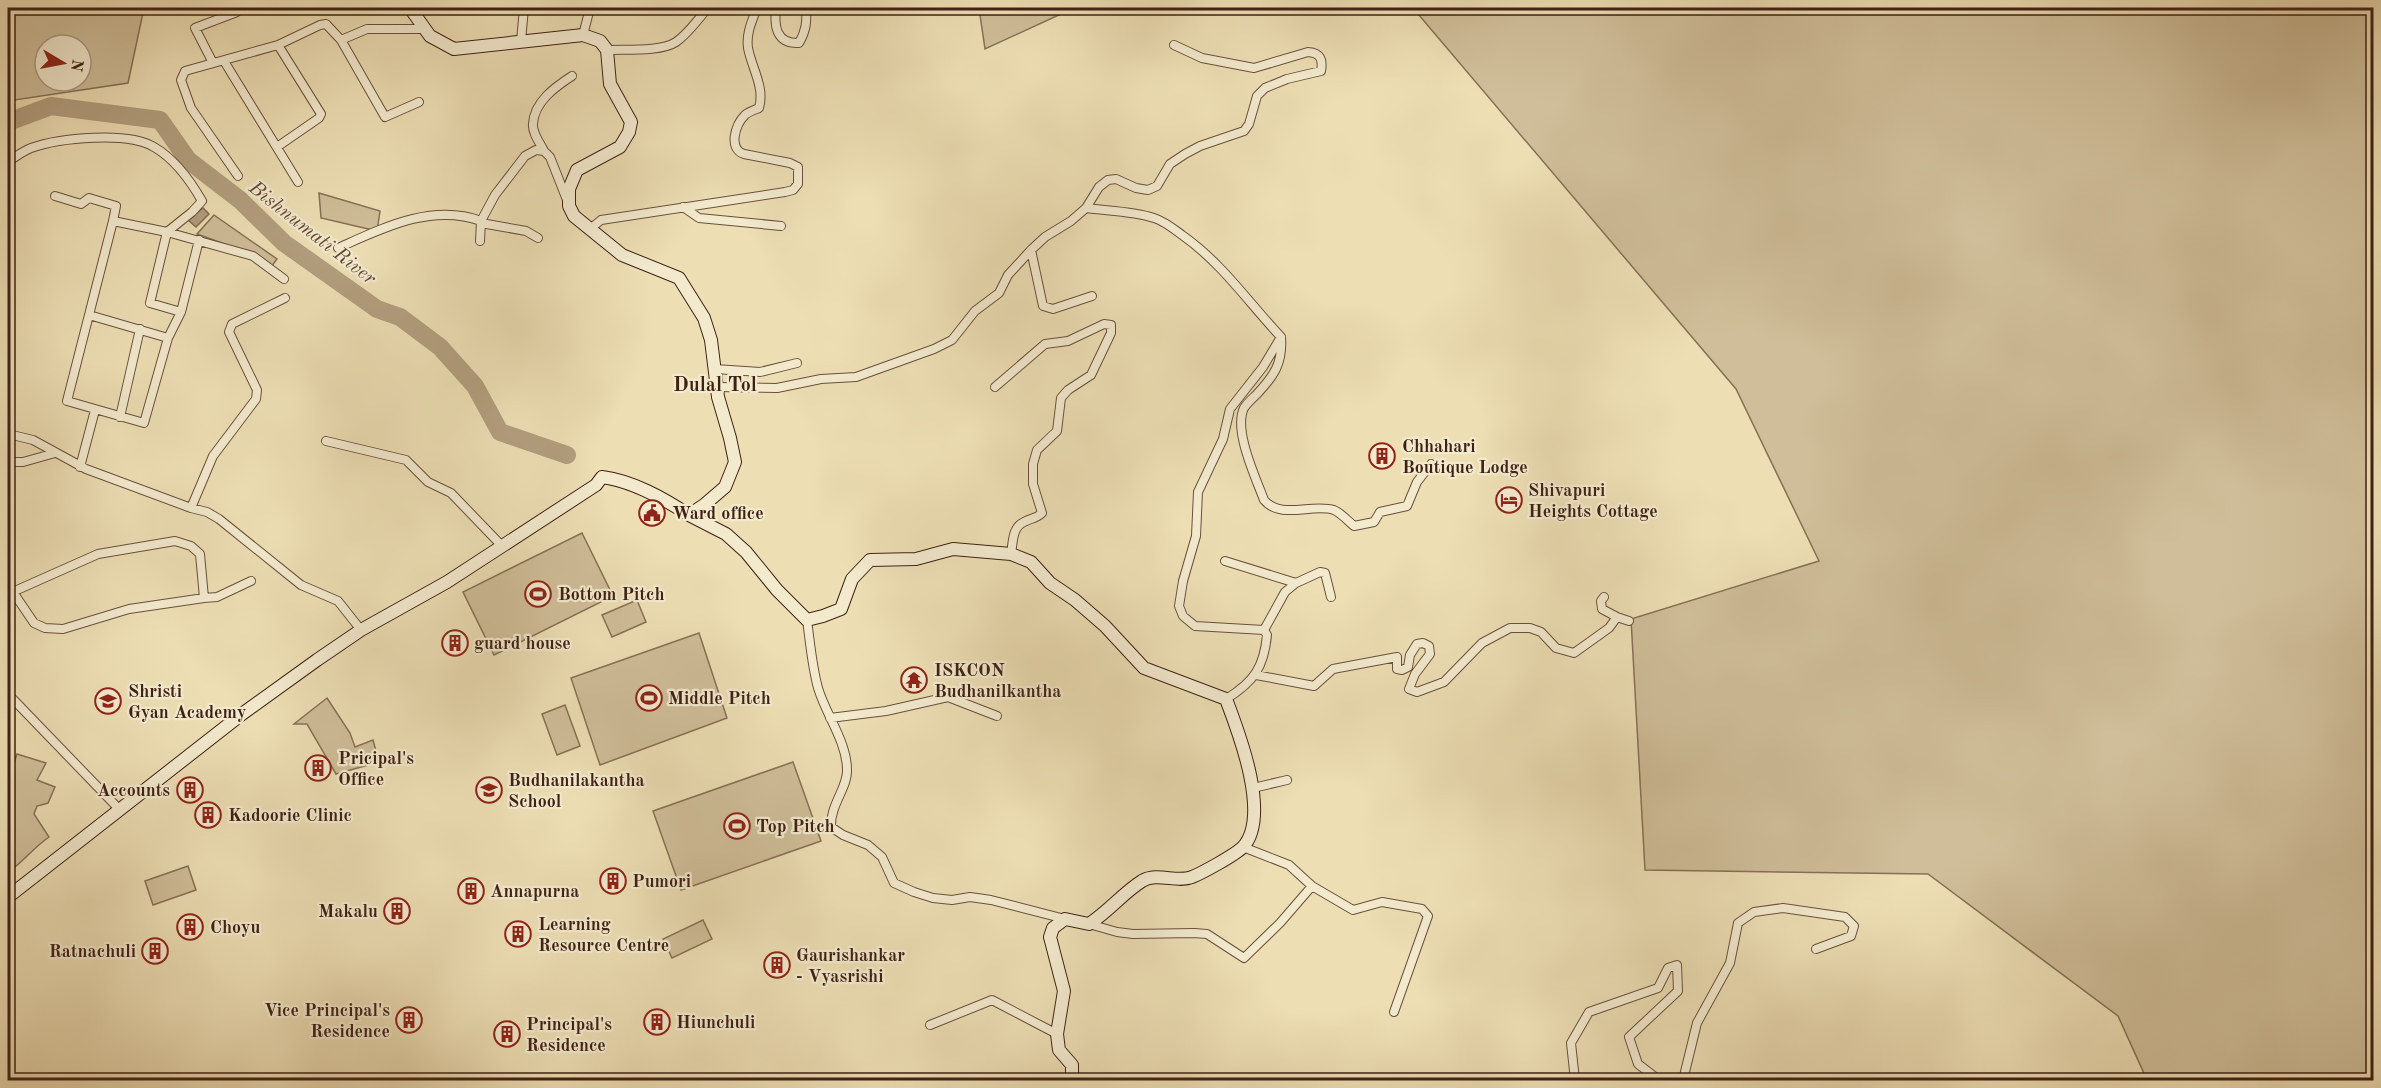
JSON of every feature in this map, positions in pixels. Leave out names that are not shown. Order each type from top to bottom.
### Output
[{"type":"street","points":[[410,8],[424,29],[440,42],[454,49],[521,40],[583,36],[600,40],[607,50],[610,84],[631,122],[629,132],[620,147],[577,170],[568,189],[569,206]]},
{"type":"street","points":[[521,40],[524,8]]},
{"type":"street","points":[[583,36],[590,8]]},
{"type":"street","points":[[607,50],[663,47],[675,43],[691,29],[708,8]]},
{"type":"street","points":[[590,229],[601,220],[785,192],[793,190],[798,184],[798,167],[790,163],[737,152],[734,148],[742,120],[746,114],[759,108],[760,102],[759,82],[748,41],[751,23],[757,8]]},
{"type":"street","points":[[776,8],[776,29],[781,38],[790,44],[799,43],[805,33],[806,8]]},
{"type":"street","points":[[213,63],[195,28],[237,12]]},
{"type":"street","points":[[238,176],[191,108],[181,80],[185,71],[278,45],[326,24],[341,39],[385,117],[419,102]]},
{"type":"street","points":[[341,39],[367,29],[424,29]]},
{"type":"street","points":[[277,147],[319,118],[321,114],[278,45]]},
{"type":"street","points":[[717,387],[777,388],[821,380],[856,377],[934,349],[952,340],[975,311],[999,293],[1008,275],[1031,250],[1045,237],[1071,221],[1086,208],[1099,187],[1108,180],[1116,179],[1136,188],[1148,190],[1157,186],[1170,164],[1200,146],[1244,131],[1250,124],[1257,96],[1265,88],[1287,79],[1321,71],[1321,57],[1315,53],[1308,52],[1254,68],[1202,58],[1174,45]]},
{"type":"street","points":[[224,61],[298,182]]},
{"type":"street","points":[[572,76],[551,89],[543,100],[533,123],[534,130],[544,151],[550,157],[574,216],[622,255],[679,278],[704,318],[711,340],[717,387],[735,462],[725,487],[689,515]]},
{"type":"street","points":[[8,162],[32,148],[80,138],[108,138],[152,145],[173,161],[202,201],[167,232],[150,303],[181,312]]},
{"type":"street","points":[[480,242],[481,222],[495,195],[525,156],[536,150],[544,151]]},
{"type":"street","points":[[55,196],[81,204],[88,198],[116,206],[68,401],[95,410],[144,423],[168,338],[181,312],[200,240]]},
{"type":"street","points":[[683,207],[699,218],[781,226]]},
{"type":"street","points":[[1086,208],[1133,213],[1156,219],[1203,249],[1281,338],[1282,353],[1278,366],[1269,381],[1244,408],[1241,436],[1264,500],[1270,507],[1280,510],[1308,507],[1335,511],[1354,526],[1374,522],[1380,512],[1407,506],[1417,482],[1431,464]]},
{"type":"street","points":[[338,248],[403,220],[430,215],[466,215],[481,222],[526,231],[538,238]]},
{"type":"street","points":[[113,221],[200,240],[253,256],[284,279]]},
{"type":"street","points":[[1031,250],[1042,306],[1053,309],[1092,296]]},
{"type":"street","points":[[191,508],[213,456],[256,399],[257,390],[229,332],[230,328],[232,324],[285,298]]},
{"type":"street","points":[[89,315],[168,338]]},
{"type":"street","points":[[995,387],[1045,344],[1068,341],[1104,324],[1111,325],[1111,333],[1091,375],[1068,390],[1061,398],[1057,431],[1037,450],[1033,464],[1033,484],[1042,513],[1038,517],[1022,522],[1015,529],[1011,554]]},
{"type":"street","points":[[120,417],[140,329]]},
{"type":"street","points":[[1226,699],[1241,690],[1256,675],[1266,649],[1267,635],[1264,630],[1254,628],[1195,626],[1183,616],[1179,606],[1185,573],[1196,536],[1198,492],[1222,439],[1230,409],[1263,367],[1281,338]]},
{"type":"street","points":[[715,369],[760,372],[797,363]]},
{"type":"street","points":[[80,467],[95,410]]},
{"type":"street","points":[[8,434],[33,440],[80,467],[207,512],[226,524],[301,585],[338,601],[361,630]]},
{"type":"street","points":[[326,441],[406,460],[428,482],[451,493],[502,546]]},
{"type":"street","points":[[8,462],[23,462],[55,453]]},
{"type":"street","points":[[8,897],[242,714],[361,630],[447,582],[596,485],[603,477],[644,490],[726,534],[746,552],[777,590],[807,620],[818,688],[845,756],[848,773],[830,818],[831,827],[843,835],[868,845],[882,857],[894,883],[933,898],[952,900],[970,897],[1133,934],[1207,934],[1244,958],[1280,923],[1312,886]]},
{"type":"street","points":[[204,598],[200,554],[190,546],[175,541],[98,554],[10,593],[34,623],[45,628],[63,629],[129,609],[217,597],[251,581]]},
{"type":"street","points":[[807,620],[840,609],[852,579],[870,560],[916,559],[952,549],[1011,554],[1031,562],[1050,583],[1075,600],[1105,626],[1144,668],[1226,699],[1240,736],[1253,788],[1255,821],[1243,847],[1189,879],[1160,877],[1144,880],[1089,924]]},
{"type":"street","points":[[1226,561],[1296,583]]},
{"type":"street","points":[[1264,630],[1281,598],[1296,583],[1325,573],[1331,597]]},
{"type":"street","points":[[1604,597],[1601,601],[1602,609],[1629,621]]},
{"type":"street","points":[[1256,675],[1314,686],[1333,669],[1397,657],[1397,669],[1402,670],[1408,667],[1410,655],[1417,644],[1423,643],[1429,646],[1430,654],[1415,674],[1409,689],[1417,692],[1444,682],[1482,644],[1510,628],[1530,628],[1541,632],[1556,648],[1574,653],[1609,628],[1617,617]]},
{"type":"street","points":[[8,694],[120,810]]},
{"type":"street","points":[[830,718],[886,711],[948,697],[998,716]]},
{"type":"street","points":[[1253,788],[1287,780]]},
{"type":"street","points":[[1243,847],[1289,865],[1312,886],[1353,910],[1382,902],[1422,909],[1428,916],[1394,1012]]},
{"type":"street","points":[[1683,1080],[1697,1023],[1730,963],[1738,923],[1754,912],[1784,908],[1845,917],[1854,926],[1851,936],[1816,949]]},
{"type":"street","points":[[1065,919],[1053,928],[1050,937],[1064,991],[1057,1034],[1059,1050],[1072,1065],[1072,1080]]},
{"type":"street","points":[[1575,1080],[1571,1043],[1589,1012],[1658,988],[1668,968],[1677,965],[1678,991],[1629,1037],[1638,1064],[1659,1080]]},
{"type":"street","points":[[930,1025],[992,1000],[1057,1034]]},
{"type":"shaded area","points":[[8,8],[144,8],[128,83],[93,88],[93,33],[33,33],[33,93],[61,93],[8,101]]},
{"type":"shaded area","points":[[979,8],[1074,8],[985,49]]},
{"type":"shaded area","points":[[1413,8],[2373,8],[2373,1080],[2147,1080],[2118,1016],[1928,874],[1645,870],[1631,619],[1819,561],[1736,389]]},
{"type":"shaded area","points":[[319,193],[380,211],[377,231],[321,218]]},
{"type":"shaded area","points":[[203,208],[209,214],[196,227],[188,220]]},
{"type":"shaded area","points":[[214,215],[277,259],[271,267],[252,254],[197,234]]},
{"type":"shaded area","name":"Bottom Pitch","points":[[582,533],[613,596],[494,655],[463,592]]},
{"type":"shaded area","points":[[637,600],[646,622],[612,637],[602,615]]},
{"type":"shaded area","name":"Middle Pitch","points":[[699,633],[727,718],[600,765],[571,678]]},
{"type":"shaded area","points":[[327,698],[350,733],[355,747],[373,740],[379,762],[336,774],[307,724],[294,724]]},
{"type":"shaded area","points":[[565,705],[580,746],[557,755],[542,714]]},
{"type":"shaded area","points":[[17,754],[46,763],[37,780],[55,787],[48,803],[37,806],[34,814],[49,837],[15,867],[8,864],[8,781]]},
{"type":"shaded area","name":"Top Pitch","points":[[793,762],[821,841],[681,890],[653,811]]},
{"type":"shaded area","points":[[188,866],[196,890],[153,905],[145,881]]},
{"type":"shaded area","points":[[703,920],[712,939],[672,958],[663,939]]},
{"type":"waterway","name":"Bishnumati River","points":[[8,122],[51,106],[160,120],[188,160],[240,200],[284,243],[377,309],[400,317],[440,347],[475,386],[500,432],[567,455]]},
{"type":"place","name":"Chhahari Boutique Lodge","points":[[1382,456]]},
{"type":"place","name":"Shivapuri Heights Cottage","points":[[1509,500]]},
{"type":"place","name":"Ward office","points":[[652,513]]},
{"type":"place","name":"Bottom Pitch","points":[[538,594]]},
{"type":"place","name":"guard house","points":[[455,643]]},
{"type":"place","name":"ISKCON Budhanilkantha","points":[[914,680]]},
{"type":"place","name":"Middle Pitch","points":[[649,698]]},
{"type":"place","name":"Shristi Gyan Academy","points":[[108,701]]},
{"type":"place","name":"Pricipal's Office","points":[[318,768]]},
{"type":"place","name":"Accounts","points":[[190,790]]},
{"type":"place","name":"Budhanilakantha School","points":[[489,790]]},
{"type":"place","name":"Kadoorie Clinic","points":[[208,815]]},
{"type":"place","name":"Top Pitch","points":[[737,826]]},
{"type":"place","name":"Pumori","points":[[613,881]]},
{"type":"place","name":"Annapurna","points":[[471,891]]},
{"type":"place","name":"Makalu","points":[[397,911]]},
{"type":"place","name":"Choyu","points":[[190,927]]},
{"type":"place","name":"Learning Resource Centre","points":[[518,934]]},
{"type":"place","name":"Ratnachuli","points":[[155,951]]},
{"type":"place","name":"Gaurishankar - Vyasrishi","points":[[777,965]]},
{"type":"place","name":"Vice Principal's Residence","points":[[409,1020]]},
{"type":"place","name":"Hiunchuli","points":[[657,1022]]},
{"type":"place","name":"Principal's Residence","points":[[507,1034]]},
{"type":"district","name":"Dulal Tol","points":[[715,384]]}]
